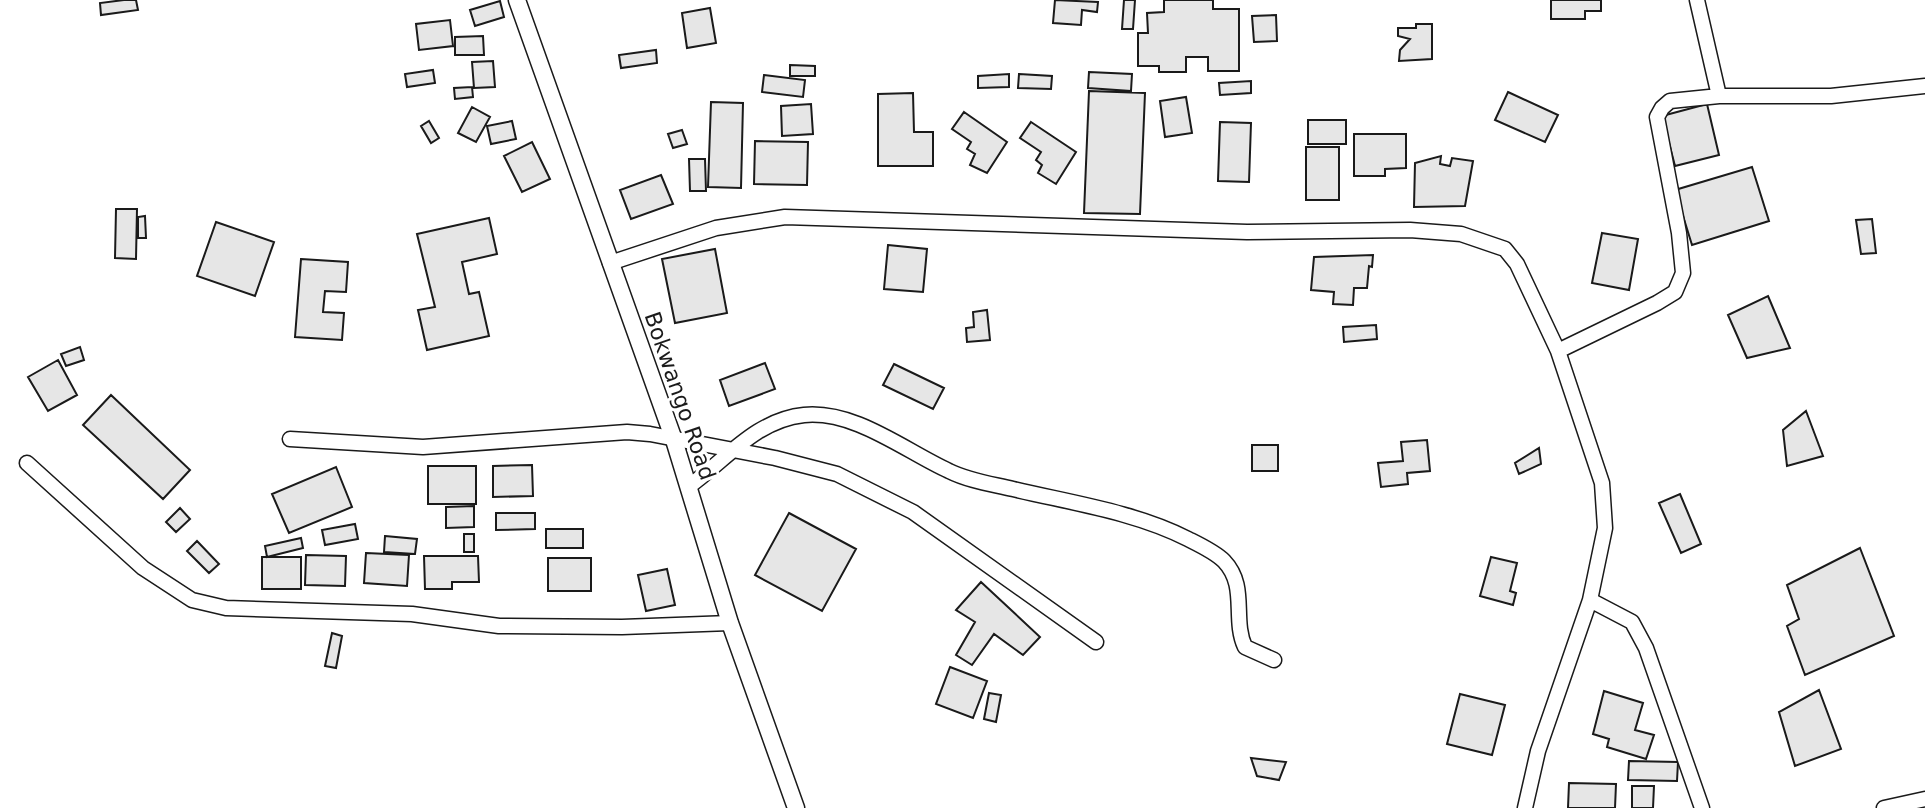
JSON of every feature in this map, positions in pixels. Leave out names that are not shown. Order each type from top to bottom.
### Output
[{"type":"street","name":"Bokwango Road","points":[[517,0],[674,440],[730,623],[796,808]]},
{"type":"street","points":[[1697,0],[1719,96]]},
{"type":"street","points":[[1558,351],[1675,292],[1683,273],[1679,233],[1657,117],[1670,101],[1719,96],[1831,96],[1925,86]]},
{"type":"street","points":[[610,263],[716,228],[785,217],[1247,232],[1410,230],[1461,234],[1505,249],[1517,264],[1558,351],[1602,483],[1605,528],[1590,600],[1538,751],[1525,808]]},
{"type":"street","points":[[688,487],[710,472],[729,451],[774,421],[806,415],[858,423],[962,477],[1159,524],[1199,544],[1224,562],[1237,582],[1239,635],[1245,647],[1274,660]]},
{"type":"street","points":[[290,439],[423,447],[627,432],[775,458],[837,474],[913,512],[1096,642]]},
{"type":"street","points":[[27,463],[143,568],[192,600],[226,608],[412,614],[499,626],[622,627],[730,623]]},
{"type":"street","points":[[1590,600],[1632,622],[1646,648],[1702,808]]},
{"type":"street","points":[[1884,808],[1925,799]]},
{"type":"building","points":[[136,0],[138,10],[101,15],[100,3]]},
{"type":"building","points":[[1055,0],[1098,2],[1097,12],[1082,10],[1081,25],[1053,23]]},
{"type":"building","points":[[1124,0],[1135,0],[1133,29],[1122,29]]},
{"type":"building","points":[[1164,0],[1213,0],[1213,9],[1239,9],[1239,71],[1208,71],[1208,57],[1186,57],[1186,72],[1159,72],[1159,66],[1138,66],[1138,33],[1148,33],[1147,13],[1164,12]]},
{"type":"building","points":[[1551,0],[1601,0],[1601,11],[1585,11],[1585,19],[1551,19]]},
{"type":"building","points":[[500,1],[504,17],[475,26],[470,10]]},
{"type":"building","points":[[710,8],[716,43],[687,48],[682,13]]},
{"type":"building","points":[[1276,15],[1277,41],[1254,42],[1252,16]]},
{"type":"building","points":[[450,20],[453,46],[419,50],[416,24]]},
{"type":"building","points":[[1416,24],[1432,24],[1432,59],[1399,61],[1400,50],[1410,39],[1398,36],[1398,28],[1416,28]]},
{"type":"building","points":[[483,36],[484,55],[455,55],[455,37]]},
{"type":"building","points":[[656,50],[657,63],[621,68],[619,55]]},
{"type":"building","points":[[493,61],[495,87],[474,88],[472,62]]},
{"type":"building","points":[[790,65],[815,66],[815,76],[790,76]]},
{"type":"building","points":[[433,70],[435,83],[407,87],[405,74]]},
{"type":"building","points":[[1089,72],[1132,74],[1131,91],[1088,88]]},
{"type":"building","points":[[1009,74],[1009,87],[978,88],[978,76]]},
{"type":"building","points":[[1019,74],[1052,76],[1051,89],[1018,88]]},
{"type":"building","points":[[764,75],[805,80],[803,97],[762,92]]},
{"type":"building","points":[[1251,81],[1251,93],[1220,95],[1219,83]]},
{"type":"building","points":[[472,87],[473,97],[455,99],[454,88]]},
{"type":"building","points":[[1089,91],[1145,93],[1140,214],[1084,213]]},
{"type":"building","points":[[1508,92],[1558,115],[1545,142],[1495,120]]},
{"type":"building","points":[[913,93],[914,132],[933,132],[933,166],[878,166],[878,94]]},
{"type":"building","points":[[1186,97],[1192,133],[1165,137],[1160,101]]},
{"type":"building","points":[[711,102],[743,103],[741,188],[708,187]]},
{"type":"building","points":[[811,104],[813,134],[782,136],[781,106]]},
{"type":"building","points":[[1707,104],[1719,155],[1675,166],[1662,116]]},
{"type":"building","points":[[472,107],[490,117],[476,142],[458,133]]},
{"type":"building","points":[[964,112],[1007,142],[987,173],[970,165],[975,154],[967,149],[971,142],[952,129]]},
{"type":"building","points":[[1308,120],[1346,120],[1346,144],[1308,144]]},
{"type":"building","points":[[429,121],[439,138],[431,143],[421,126]]},
{"type":"building","points":[[512,121],[516,139],[491,144],[487,126]]},
{"type":"building","points":[[1031,122],[1076,152],[1056,184],[1038,173],[1042,165],[1036,160],[1041,152],[1020,138]]},
{"type":"building","points":[[1220,122],[1251,123],[1249,182],[1218,181]]},
{"type":"building","points":[[682,130],[687,144],[673,148],[668,134]]},
{"type":"building","points":[[1354,134],[1406,134],[1406,168],[1385,169],[1385,176],[1354,176]]},
{"type":"building","points":[[755,141],[808,142],[807,185],[754,184]]},
{"type":"building","points":[[532,142],[550,179],[522,192],[504,156]]},
{"type":"building","points":[[1306,147],[1339,147],[1339,200],[1306,200]]},
{"type":"building","points":[[1441,156],[1440,164],[1450,166],[1452,158],[1473,161],[1465,206],[1414,207],[1415,163]]},
{"type":"building","points":[[689,159],[705,159],[706,191],[690,191]]},
{"type":"building","points":[[1752,167],[1769,221],[1692,245],[1675,190]]},
{"type":"building","points":[[661,175],[673,204],[631,219],[620,190]]},
{"type":"building","points":[[116,209],[137,209],[136,259],[115,258]]},
{"type":"building","points":[[145,216],[146,238],[138,238],[138,217]]},
{"type":"building","points":[[489,218],[497,254],[462,262],[469,294],[479,292],[489,336],[427,350],[418,310],[435,307],[417,234]]},
{"type":"building","points":[[1872,219],[1876,253],[1861,254],[1856,220]]},
{"type":"building","points":[[216,222],[274,242],[255,296],[197,276]]},
{"type":"building","points":[[1602,233],[1638,239],[1629,290],[1592,283]]},
{"type":"building","points":[[888,245],[927,249],[923,292],[884,289]]},
{"type":"building","points":[[715,249],[727,313],[675,323],[662,259]]},
{"type":"building","points":[[1373,255],[1367,288],[1354,288],[1353,305],[1333,304],[1334,292],[1311,290],[1314,257]]},
{"type":"building","points":[[301,259],[348,262],[346,292],[325,291],[323,312],[344,313],[342,340],[295,337]]},
{"type":"building","points":[[1768,296],[1790,348],[1747,358],[1728,315]]},
{"type":"building","points":[[987,310],[990,340],[967,342],[966,328],[974,327],[973,312]]},
{"type":"building","points":[[1376,325],[1377,339],[1344,342],[1343,327]]},
{"type":"building","points":[[80,347],[84,360],[66,366],[61,354]]},
{"type":"building","points":[[58,360],[77,395],[48,411],[28,377]]},
{"type":"building","points":[[765,363],[775,389],[729,406],[720,380]]},
{"type":"building","points":[[894,364],[944,388],[933,409],[883,385]]},
{"type":"building","points":[[111,395],[190,470],[163,499],[83,425]]},
{"type":"building","points":[[1806,411],[1823,456],[1787,466],[1783,430]]},
{"type":"building","points":[[1427,440],[1430,471],[1407,473],[1408,484],[1381,487],[1378,463],[1403,461],[1401,442]]},
{"type":"building","points":[[1252,445],[1278,445],[1278,471],[1252,471]]},
{"type":"building","points":[[1539,448],[1541,464],[1519,474],[1515,463]]},
{"type":"building","points":[[532,465],[533,496],[493,497],[493,466]]},
{"type":"building","points":[[428,466],[476,466],[476,504],[428,504]]},
{"type":"building","points":[[336,467],[352,507],[289,533],[272,494]]},
{"type":"building","points":[[1680,494],[1701,544],[1681,553],[1659,503]]},
{"type":"building","points":[[474,506],[474,527],[446,528],[446,507]]},
{"type":"building","points":[[180,508],[190,519],[176,532],[166,522]]},
{"type":"building","points":[[496,513],[535,513],[535,529],[496,530]]},
{"type":"building","points":[[789,513],[856,549],[822,611],[755,575]]},
{"type":"building","points":[[355,524],[358,539],[325,545],[322,530]]},
{"type":"building","points":[[546,529],[583,529],[583,548],[546,548]]},
{"type":"building","points":[[464,534],[474,534],[474,552],[464,552]]},
{"type":"building","points":[[385,536],[417,539],[415,554],[384,552]]},
{"type":"building","points":[[301,538],[303,548],[267,557],[265,546]]},
{"type":"building","points":[[197,541],[219,564],[209,573],[187,551]]},
{"type":"building","points":[[1860,548],[1894,636],[1805,675],[1787,626],[1799,619],[1787,585]]},
{"type":"building","points":[[366,553],[409,555],[407,586],[364,583]]},
{"type":"building","points":[[306,555],[346,556],[345,586],[305,585]]},
{"type":"building","points":[[424,556],[478,556],[479,582],[452,582],[452,589],[425,589]]},
{"type":"building","points":[[262,557],[301,557],[301,589],[262,589]]},
{"type":"building","points":[[1491,557],[1517,563],[1510,591],[1516,593],[1513,605],[1480,596]]},
{"type":"building","points":[[548,558],[591,558],[591,591],[548,591]]},
{"type":"building","points":[[667,569],[675,605],[646,611],[638,575]]},
{"type":"building","points":[[981,582],[1040,637],[1023,655],[994,634],[972,665],[956,655],[975,622],[956,610]]},
{"type":"building","points":[[332,633],[342,636],[336,668],[325,666]]},
{"type":"building","points":[[950,667],[987,681],[973,718],[936,704]]},
{"type":"building","points":[[1819,690],[1841,749],[1795,766],[1779,712]]},
{"type":"building","points":[[1604,691],[1643,703],[1635,730],[1654,735],[1646,759],[1607,747],[1609,739],[1593,734]]},
{"type":"building","points":[[989,693],[1001,695],[996,722],[984,719]]},
{"type":"building","points":[[1460,694],[1505,705],[1492,755],[1447,744]]},
{"type":"building","points":[[1251,758],[1286,762],[1279,780],[1257,776]]},
{"type":"building","points":[[1629,761],[1678,762],[1677,781],[1628,780]]},
{"type":"building","points":[[1569,783],[1616,784],[1615,808],[1568,808]]},
{"type":"building","points":[[1632,786],[1654,786],[1653,808],[1632,808]]}]
